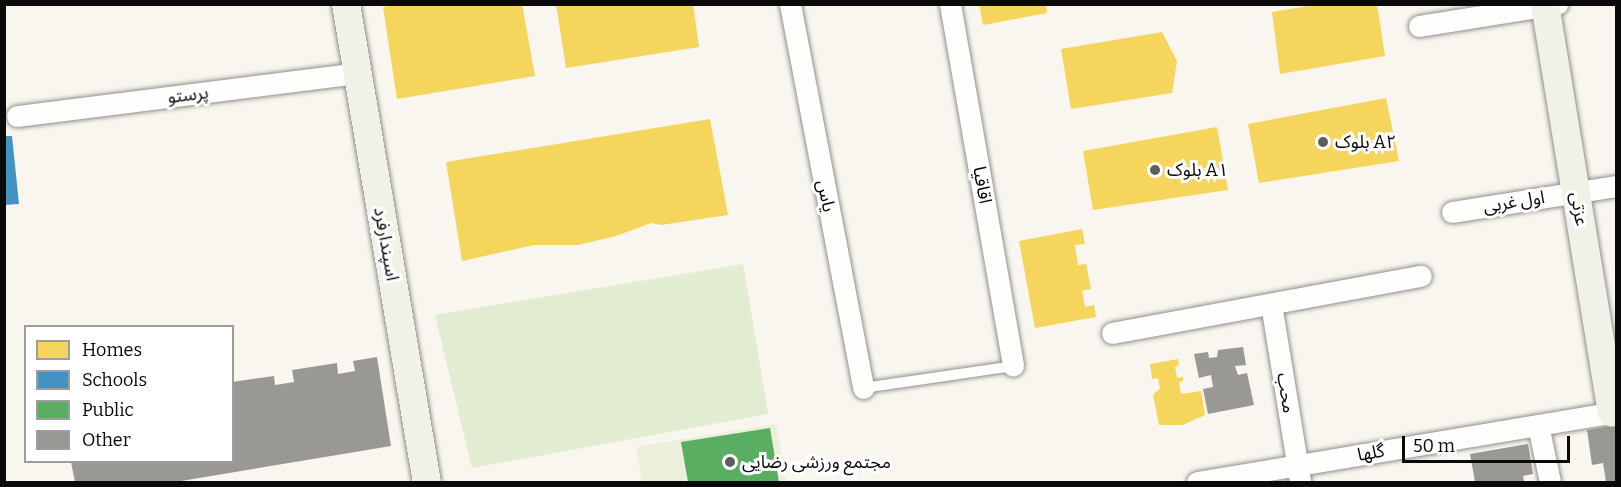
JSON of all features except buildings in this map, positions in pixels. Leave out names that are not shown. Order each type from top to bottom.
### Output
[{"type":"street","name":"اسپندارفرد","points":[[346,4],[427,483]]},
{"type":"street","name":"یاس","points":[[790,4],[862,388]]},
{"type":"street","name":"اقاقیا","points":[[950,4],[1013,366]]},
{"type":"street","points":[[1419,26],[1550,5]]},
{"type":"street","name":"عزتی","points":[[1550,5],[1577,193],[1614,413]]},
{"type":"street","name":"پرستو","points":[[17,116],[358,73]]},
{"type":"street","name":"اول غربی","points":[[1452,212],[1617,186]]},
{"type":"street","points":[[1112,333],[1421,276]]},
{"type":"street","name":"محب","points":[[1271,304],[1299,474]]},
{"type":"street","name":"گلها","points":[[1197,483],[1299,474],[1538,425],[1614,413]]},
{"type":"street","points":[[1538,425],[1550,483]]},
{"type":"lane","points":[[862,388],[1013,366]]},
{"type":"green space","points":[[743,264],[768,414],[472,468],[435,315]]},
{"type":"green space","name":"مجتمع ورزشی رضایی","points":[[776,424],[786,482],[642,482],[636,447]]},
{"type":"place","name":"بلوک A۲","points":[[1323,142]]},
{"type":"place","name":"بلوک A۱","points":[[1155,170]]},
{"type":"place","name":"مجتمع ورزشی رضایی","points":[[730,462]]}]
